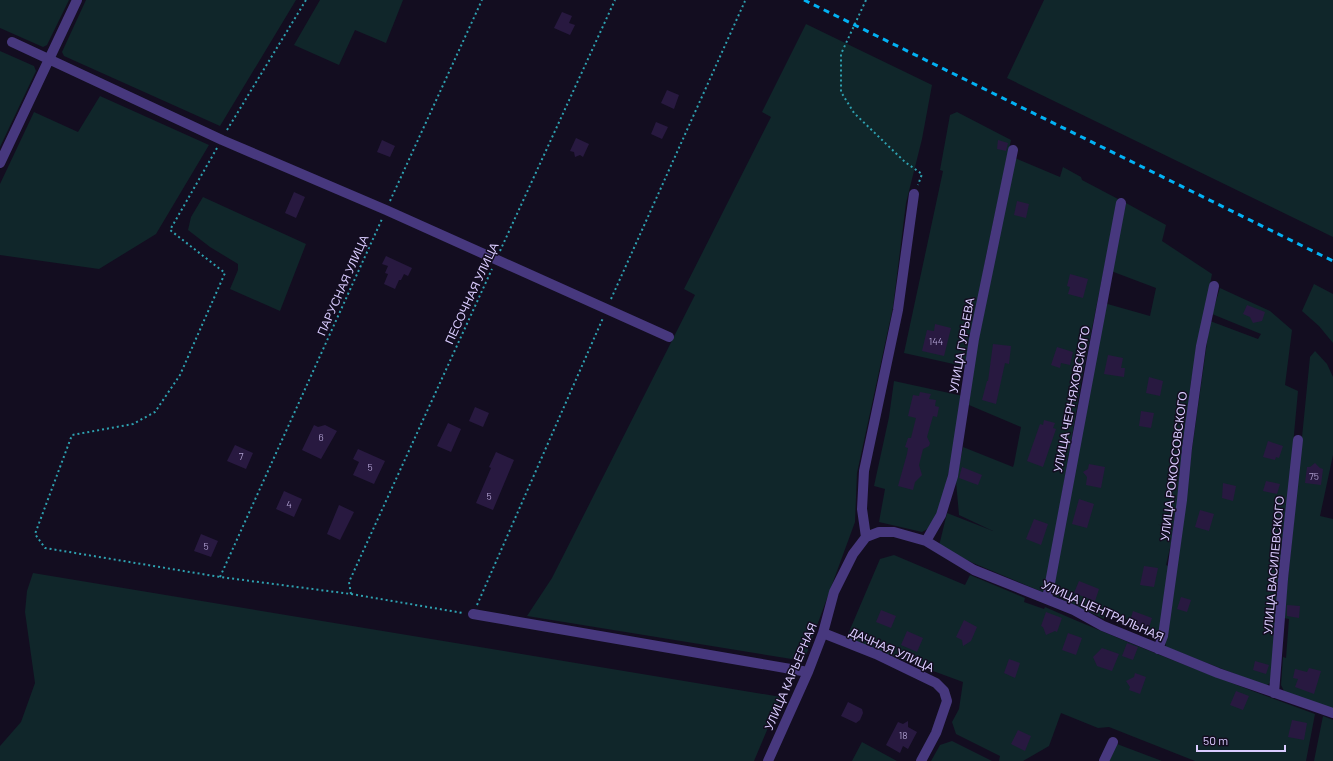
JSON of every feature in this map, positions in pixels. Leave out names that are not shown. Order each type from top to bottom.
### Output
[{"type":"street","points":[[0,163],[77,0]]},
{"type":"street","points":[[12,42],[222,140],[386,210],[669,337]]},
{"type":"street","name":"УЛИЦА ГУРЬЕВА","points":[[926,541],[940,515],[953,476],[974,339],[1013,150]]},
{"type":"street","points":[[866,537],[862,509],[864,471],[898,310],[914,194]]},
{"type":"street","name":"УЛИЦА ЧЕРНЯХОВСКОГО","points":[[1047,599],[1121,204]]},
{"type":"street","name":"УЛИЦА РОКОССОВСКОГО","points":[[1158,649],[1163,636],[1181,508],[1187,448],[1201,346],[1214,286]]},
{"type":"street","name":"УЛИЦА ВАСИЛЕВСКОГО","points":[[1274,693],[1283,579],[1298,440]]},
{"type":"street","name":"УЛИЦА ЦЕНТРАЛЬНАЯ","points":[[866,537],[879,532],[894,532],[926,541],[974,570],[1074,610],[1103,626],[1218,673],[1333,714]]},
{"type":"street","name":"УЛИЦА КАРЬЕРНАЯ","points":[[768,761],[808,672],[823,633],[834,592],[853,554],[866,537]]},
{"type":"street","points":[[473,614],[808,672]]},
{"type":"street","name":"ДАЧНАЯ УЛИЦА","points":[[823,633],[876,654],[936,683],[944,691],[947,701],[936,732],[920,761]]},
{"type":"street","points":[[1104,761],[1113,742]]},
{"type":"path","points":[[306,0],[170,230],[225,273],[180,375],[155,412],[133,424],[72,435],[35,534],[45,548],[220,577],[351,594],[473,614]]},
{"type":"path","name":"ПАРУСНАЯ УЛИЦА","points":[[220,577],[482,0]]},
{"type":"path","name":"ПЕСОЧНАЯ УЛИЦА","points":[[351,594],[349,582],[615,0]]},
{"type":"path","points":[[866,0],[841,54],[841,92],[854,113],[905,162],[922,174],[914,194]]},
{"type":"green space","points":[[0,0],[69,0],[47,45],[43,47],[0,28]]},
{"type":"green space","points":[[86,0],[296,0],[220,126],[64,56],[62,52]]},
{"type":"green space","points":[[320,0],[403,0],[386,43],[355,30],[339,65],[294,45]]},
{"type":"green space","points":[[1044,0],[1333,0],[1333,237],[1007,78]]},
{"type":"green space","points":[[806,24],[932,85],[922,139],[906,203],[893,307],[857,473],[855,522],[804,661],[527,616],[552,578],[695,295],[684,289],[771,117],[762,112]]},
{"type":"green space","points":[[0,51],[34,66],[36,71],[0,147]]},
{"type":"green space","points":[[100,96],[209,145],[156,234],[99,269],[0,255],[0,184],[34,112],[78,132]]},
{"type":"green space","points":[[957,112],[1011,140],[986,256],[967,367],[904,353],[943,171],[940,170],[950,115]]},
{"type":"green space","points":[[1015,158],[1060,177],[1063,167],[1081,177],[1082,180],[1118,199],[1082,378],[1045,593],[973,563],[939,546],[947,513],[993,531],[959,515],[956,481],[963,447],[1013,467],[1014,464],[1021,427],[969,405],[973,367]]},
{"type":"green space","points":[[203,197],[306,244],[280,311],[230,289],[238,270],[238,264],[210,247],[188,230],[191,217]]},
{"type":"green space","points":[[1126,203],[1166,225],[1162,241],[1212,274],[1191,382],[1179,492],[1173,530],[1157,524],[1174,531],[1166,565],[1170,567],[1159,637],[1106,608],[1104,619],[1053,595],[1058,557],[1104,303],[1150,316],[1156,288],[1111,271]]},
{"type":"green space","points":[[1314,284],[1333,294],[1333,343],[1319,326],[1302,311]]},
{"type":"green space","points":[[1220,288],[1270,311],[1292,330],[1285,385],[1298,391],[1271,682],[1266,686],[1166,647],[1165,641],[1210,321],[1258,339],[1261,334],[1212,314]]},
{"type":"green space","points":[[1315,351],[1327,364],[1333,377],[1333,455],[1320,516],[1333,519],[1333,709],[1285,693],[1281,685],[1283,657],[1286,658],[1289,619],[1284,618],[1310,357]]},
{"type":"green space","points":[[894,381],[963,396],[951,462],[943,494],[933,526],[922,532],[879,522],[885,489],[874,486],[889,417]]},
{"type":"green space","points":[[894,555],[965,585],[970,575],[1025,598],[1024,602],[1044,609],[1045,607],[1179,663],[1315,714],[1306,761],[1195,761],[1109,727],[1098,728],[1061,713],[1049,746],[1023,761],[999,761],[1000,756],[956,734],[952,722],[959,709],[963,682],[846,639],[880,559]]},
{"type":"green space","points":[[33,573],[781,697],[754,761],[0,761],[0,746],[21,722],[35,683],[25,612],[27,591]]},
{"type":"green space","points":[[1323,716],[1333,720],[1333,761],[1314,761]]},
{"type":"green space","points":[[952,741],[992,761],[931,761],[940,745]]},
{"type":"green space","points":[[862,742],[897,761],[852,761]]},
{"type":"green space","points":[[1117,744],[1162,761],[1109,761]]},
{"type":"building","points":[[562,12],[572,16],[569,23],[575,25],[570,35],[554,28]]},
{"type":"building","points":[[667,90],[679,95],[674,109],[661,103]]},
{"type":"building","points":[[656,122],[668,127],[662,139],[651,134]]},
{"type":"building","points":[[576,138],[589,144],[583,157],[580,155],[575,157],[574,152],[570,151]]},
{"type":"building","points":[[382,140],[395,146],[390,157],[377,152]]},
{"type":"building","points":[[998,140],[1008,143],[1006,151],[997,149]]},
{"type":"building","points":[[294,192],[305,197],[296,218],[285,213]]},
{"type":"building","points":[[1017,201],[1029,204],[1026,218],[1014,215]]},
{"type":"building","points":[[386,256],[412,268],[408,276],[404,274],[401,280],[399,280],[395,289],[384,284],[388,274],[385,273],[388,266],[382,264]]},
{"type":"building","points":[[1070,274],[1088,279],[1083,298],[1068,294],[1070,287],[1067,286]]},
{"type":"building","points":[[1247,305],[1265,312],[1262,321],[1253,323],[1250,317],[1243,314]]},
{"type":"building","points":[[935,324],[951,328],[944,356],[922,351],[927,330],[934,331]]},
{"type":"building","points":[[993,344],[1011,346],[1009,364],[1005,363],[996,404],[982,400],[988,381]]},
{"type":"building","points":[[1057,347],[1073,352],[1070,365],[1061,363],[1060,368],[1051,365]]},
{"type":"building","points":[[1108,355],[1123,358],[1121,368],[1125,368],[1124,377],[1104,374]]},
{"type":"building","points":[[1149,377],[1163,381],[1160,396],[1146,393]]},
{"type":"building","points":[[920,392],[931,394],[929,399],[936,400],[935,406],[939,407],[937,417],[933,416],[927,437],[930,443],[929,446],[923,449],[919,465],[922,475],[915,482],[913,490],[898,486],[907,454],[908,448],[905,447],[908,438],[911,438],[916,418],[908,416],[913,395],[919,396]]},
{"type":"building","points":[[475,407],[489,413],[483,427],[469,421]]},
{"type":"building","points":[[1141,411],[1154,413],[1151,428],[1139,426]]},
{"type":"building","points":[[1044,420],[1055,423],[1053,428],[1056,429],[1043,467],[1027,461],[1040,424],[1043,425]]},
{"type":"building","points":[[448,423],[461,429],[451,452],[437,446]]},
{"type":"building","points":[[314,425],[318,427],[325,425],[337,431],[321,459],[302,450]]},
{"type":"building","points":[[1268,441],[1283,446],[1279,458],[1276,457],[1275,460],[1263,457]]},
{"type":"building","points":[[235,445],[253,453],[246,469],[227,461]]},
{"type":"building","points":[[358,449],[385,461],[374,484],[353,475],[359,462],[353,459]]},
{"type":"building","points":[[496,452],[514,460],[493,510],[476,503]]},
{"type":"building","points":[[1315,463],[1323,469],[1321,485],[1305,483],[1307,467],[1310,467]]},
{"type":"building","points":[[1089,464],[1105,467],[1101,488],[1086,485],[1087,477],[1083,472],[1088,469]]},
{"type":"building","points":[[962,467],[982,475],[978,485],[959,478]]},
{"type":"building","points":[[1266,481],[1280,484],[1277,494],[1263,491]]},
{"type":"building","points":[[1223,483],[1236,486],[1233,501],[1222,498]]},
{"type":"building","points":[[284,491],[302,499],[294,517],[276,509]]},
{"type":"building","points":[[1079,499],[1094,504],[1087,528],[1072,524]]},
{"type":"building","points":[[339,505],[354,512],[340,540],[327,534]]},
{"type":"building","points":[[1200,510],[1214,514],[1209,531],[1195,527]]},
{"type":"building","points":[[1034,519],[1048,524],[1041,545],[1026,539]]},
{"type":"building","points":[[201,534],[218,541],[211,557],[194,551]]},
{"type":"building","points":[[1144,566],[1158,568],[1154,587],[1140,585]]},
{"type":"building","points":[[1079,581],[1099,589],[1095,601],[1074,593]]},
{"type":"building","points":[[1181,597],[1191,600],[1187,612],[1177,609]]},
{"type":"building","points":[[1287,605],[1300,606],[1299,618],[1287,616]]},
{"type":"building","points":[[881,610],[896,616],[891,628],[876,622]]},
{"type":"building","points":[[1133,611],[1152,618],[1148,631],[1129,624]]},
{"type":"building","points":[[1046,612],[1062,618],[1057,632],[1055,631],[1046,635],[1043,627],[1041,626]]},
{"type":"building","points":[[964,620],[977,627],[971,641],[963,646],[962,640],[956,637]]},
{"type":"building","points":[[907,631],[923,638],[917,652],[901,645]]},
{"type":"building","points":[[1068,633],[1082,638],[1076,655],[1062,650]]},
{"type":"building","points":[[1127,643],[1138,647],[1133,660],[1122,656]]},
{"type":"building","points":[[1102,648],[1119,654],[1112,671],[1097,666],[1093,657]]},
{"type":"building","points":[[1009,659],[1020,663],[1015,678],[1004,673]]},
{"type":"building","points":[[1255,661],[1269,665],[1266,674],[1253,670]]},
{"type":"building","points":[[1309,668],[1321,671],[1314,694],[1295,687],[1298,679],[1293,678],[1295,669],[1307,672]]},
{"type":"building","points":[[1135,673],[1146,677],[1140,694],[1129,690],[1130,687],[1126,681],[1134,677]]},
{"type":"building","points":[[1236,691],[1249,696],[1243,710],[1230,705]]},
{"type":"building","points":[[848,702],[862,709],[863,713],[860,720],[856,723],[841,716]]},
{"type":"building","points":[[1292,720],[1307,723],[1304,740],[1288,737]]},
{"type":"building","points":[[908,721],[908,727],[917,732],[908,749],[903,746],[900,753],[886,745],[898,722],[903,724]]},
{"type":"building","points":[[1018,730],[1031,736],[1025,751],[1011,744]]},
{"type":"railway","points":[[804,0],[1333,261]]}]
